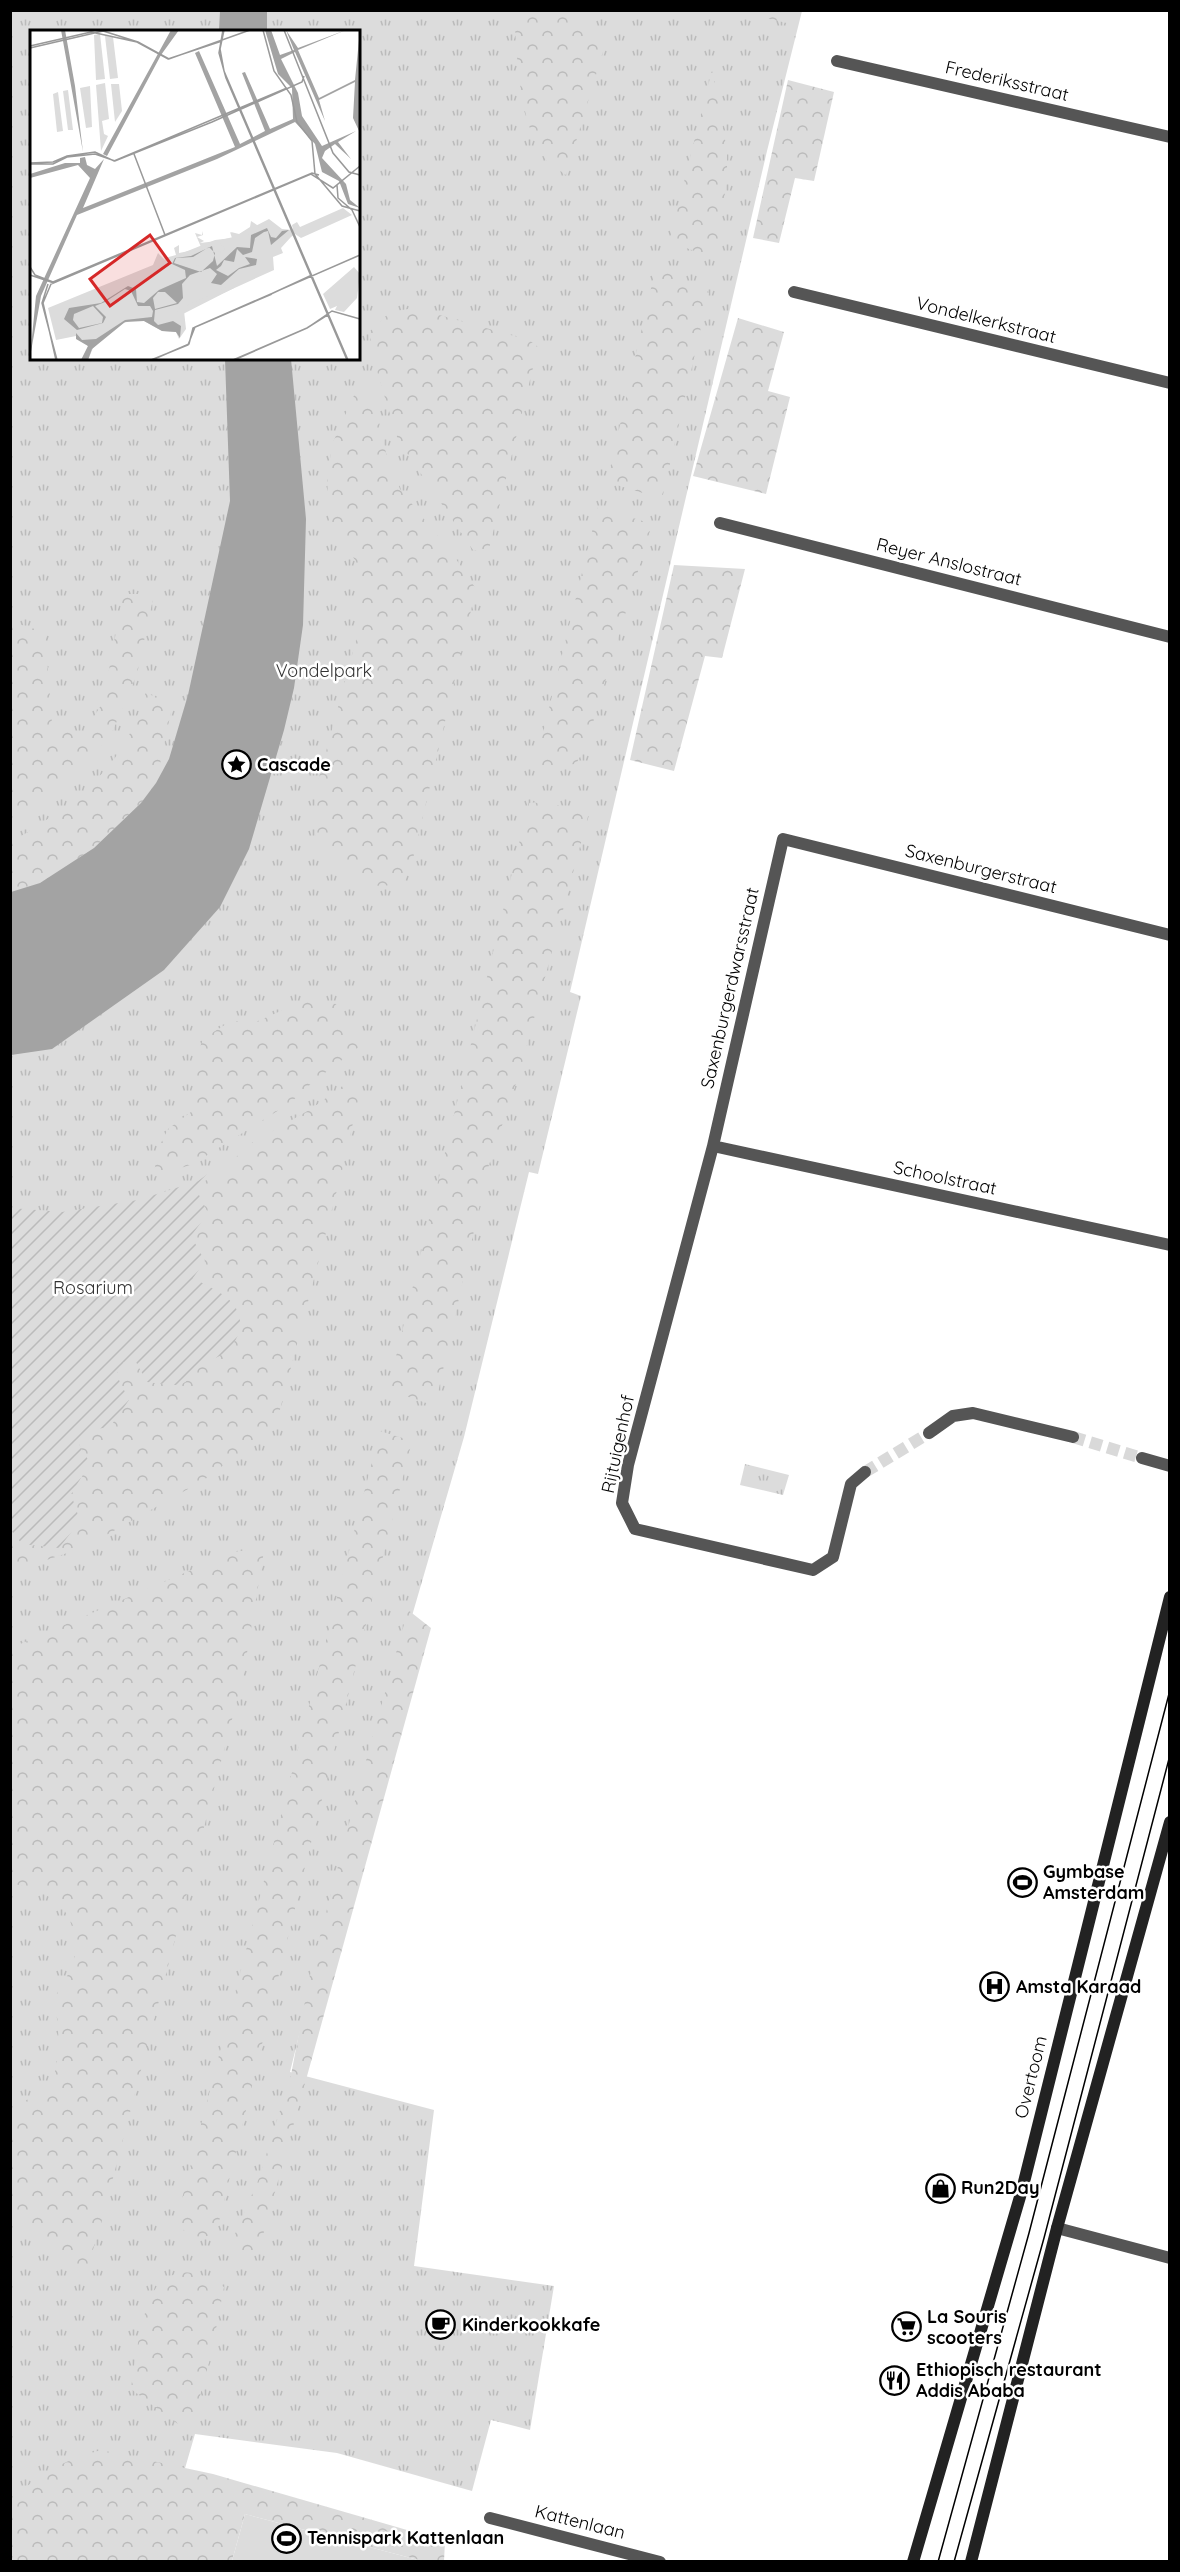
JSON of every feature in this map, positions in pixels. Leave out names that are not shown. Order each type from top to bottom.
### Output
[{"type":"main road","name":"Overtoom","points":[[913,2562],[1022,2190],[1170,1597]]},
{"type":"main road","points":[[971,2562],[1057,2228],[1170,1822]]},
{"type":"street","name":"Frederiksstraat","points":[[837,61],[1170,137]]},
{"type":"street","name":"Vondelkerkstraat","points":[[794,292],[1170,383]]},
{"type":"street","name":"Reyer Anslostraat","points":[[720,523],[1170,637]]},
{"type":"street","name":"Saxenburgerstraat","points":[[783,839],[1170,935]]},
{"type":"street","name":"Saxenburgerdwarsstraat","points":[[713,1146],[783,839]]},
{"type":"street","name":"Schoolstraat","points":[[713,1146],[1170,1245]]},
{"type":"street","name":"Rijtuigenhof","points":[[713,1146],[628,1465],[622,1503],[635,1529],[813,1570],[833,1557],[851,1484],[865,1472]]},
{"type":"street","points":[[929,1433],[952,1416],[973,1413],[1073,1437]]},
{"type":"street","points":[[1142,1458],[1170,1466]]},
{"type":"street","points":[[1057,2228],[1170,2258]]},
{"type":"street","name":"Kattenlaan","points":[[490,2518],[660,2562]]},
{"type":"green space","name":"Vondelpark","points":[[11,11],[802,11],[767,151],[570,992],[581,996],[538,1174],[529,1172],[464,1437],[348,1836],[290,2072],[434,2110],[414,2266],[554,2286],[530,2430],[491,2420],[472,2491],[337,2453],[195,2434],[181,2482],[107,2562],[11,2562]]},
{"type":"green space","points":[[514,11],[559,11],[604,48],[566,175],[547,161],[530,129],[521,89]]},
{"type":"green space","points":[[736,11],[794,11],[791,24]]},
{"type":"green space","points":[[712,70],[727,150],[727,180],[717,245],[709,256],[669,242]]},
{"type":"green space","points":[[788,80],[834,92],[814,181],[795,178],[779,243],[753,238]]},
{"type":"green space","points":[[656,266],[709,292],[662,499],[607,482]]},
{"type":"green space","points":[[414,308],[529,340],[538,347],[488,553],[473,550],[398,440],[378,375],[369,332],[390,312]]},
{"type":"green space","points":[[738,318],[784,332],[768,391],[790,397],[766,494],[693,476]]},
{"type":"green space","points":[[356,391],[372,391],[386,453],[400,489],[456,559],[476,589],[412,863],[403,885],[365,886],[316,842],[316,789],[363,614],[355,560],[329,522],[327,473],[334,440]]},
{"type":"green space","points":[[598,507],[652,524],[586,746],[576,764],[535,766]]},
{"type":"green space","points":[[674,565],[745,569],[722,658],[705,656],[674,771],[630,760]]},
{"type":"green space","points":[[123,594],[154,594],[137,674],[110,737],[55,795],[11,817],[11,622],[45,632],[52,724],[82,736],[103,702]]},
{"type":"green space","points":[[146,692],[172,707],[156,783],[141,803],[94,848],[40,883],[11,892],[11,839],[18,838],[49,818],[79,796],[106,770],[130,734]]},
{"type":"green space","points":[[529,802],[590,809],[520,1071],[488,1168],[435,1406],[388,1390]]},
{"type":"green space","points":[[310,998],[336,1004],[359,1047],[313,1082],[290,1103],[193,1164],[153,1177],[159,1147],[168,1129],[191,1112],[198,1095],[192,1064],[204,1038],[231,1021],[258,1021]]},
{"type":"green space","points":[[352,1079],[362,1083],[343,1167],[276,1425],[204,1480],[85,1547],[11,1572],[10,1529],[22,1544],[71,1494],[90,1463],[79,1444],[124,1362],[136,1361],[147,1382],[175,1385],[189,1380],[202,1362],[240,1328],[239,1318],[231,1303],[218,1292],[193,1278],[191,1236],[195,1187],[224,1169],[248,1145],[311,1109]]},
{"type":"green space","name":"Rosarium","points":[[248,1145],[224,1169],[195,1187],[208,1213],[191,1236],[205,1261],[193,1278],[220,1293],[233,1304],[240,1323],[235,1341],[221,1355],[202,1362],[185,1382],[175,1385],[147,1382],[136,1362],[124,1362],[116,1374],[129,1400],[110,1427],[89,1430],[79,1444],[90,1463],[71,1494],[80,1521],[59,1548],[22,1544],[10,1529],[11,1208],[62,1212],[138,1200],[198,1181]]},
{"type":"green space","points":[[380,1431],[412,1441],[216,2234],[193,2236],[176,2222]]},
{"type":"green space","points":[[745,1464],[789,1475],[783,1495],[740,1485]]},
{"type":"green space","points":[[264,1551],[243,1677],[100,2228],[86,2271],[11,2217],[11,2125],[16,2106],[51,2086],[58,2049],[55,1999],[72,1967],[75,1953],[72,1926],[61,1907],[34,1889],[11,1883],[11,1648],[233,1552]]},
{"type":"green space","points":[[408,1610],[431,1628],[260,2246],[250,2253],[238,2252],[232,2241],[259,2178],[291,2075],[310,1975],[354,1804]]},
{"type":"green space","points":[[178,2272],[197,2273],[224,2287],[211,2355],[190,2433],[131,2389],[147,2306],[158,2285]]},
{"type":"green space","points":[[101,2450],[213,2474],[445,2541],[444,2561],[422,2561],[245,2514],[232,2561],[17,2561],[11,2548],[10,2501],[52,2469]]},
{"type":"green space","name":"Tennispark Kattenlaan","points":[[245,2514],[422,2561],[232,2561]]},
{"type":"shaded area","points":[[220,11],[267,11],[267,30],[219,30]]},
{"type":"shaded area","points":[[225,360],[291,360],[306,519],[303,625],[294,688],[284,730],[249,849],[220,907],[164,970],[52,1049],[11,1055],[11,892],[40,883],[94,848],[141,803],[156,783],[169,759],[188,695],[230,501]]},
{"type":"tunnel","points":[[865,1472],[929,1433]]},
{"type":"tunnel","points":[[1073,1437],[1142,1458]]},
{"type":"tram line","points":[[938,2562],[1029,2233],[1170,1690]]},
{"type":"tram line","points":[[954,2562],[1044,2238],[1170,1755]]},
{"type":"place","name":"Cascade","points":[[236,765]]},
{"type":"place","name":"Gymbase Amsterdam","points":[[1022,1882]]},
{"type":"place","name":"Amsta Karaad","points":[[995,1987]]},
{"type":"place","name":"Run2Day","points":[[940,2188]]},
{"type":"place","name":"Kinderkookkafe","points":[[441,2325]]},
{"type":"place","name":"La Souris scooters","points":[[906,2327]]},
{"type":"place","name":"Ethiopisch restaurant Addis Ababa","points":[[895,2380]]},
{"type":"place","name":"Tennispark Kattenlaan","points":[[286,2538]]}]
